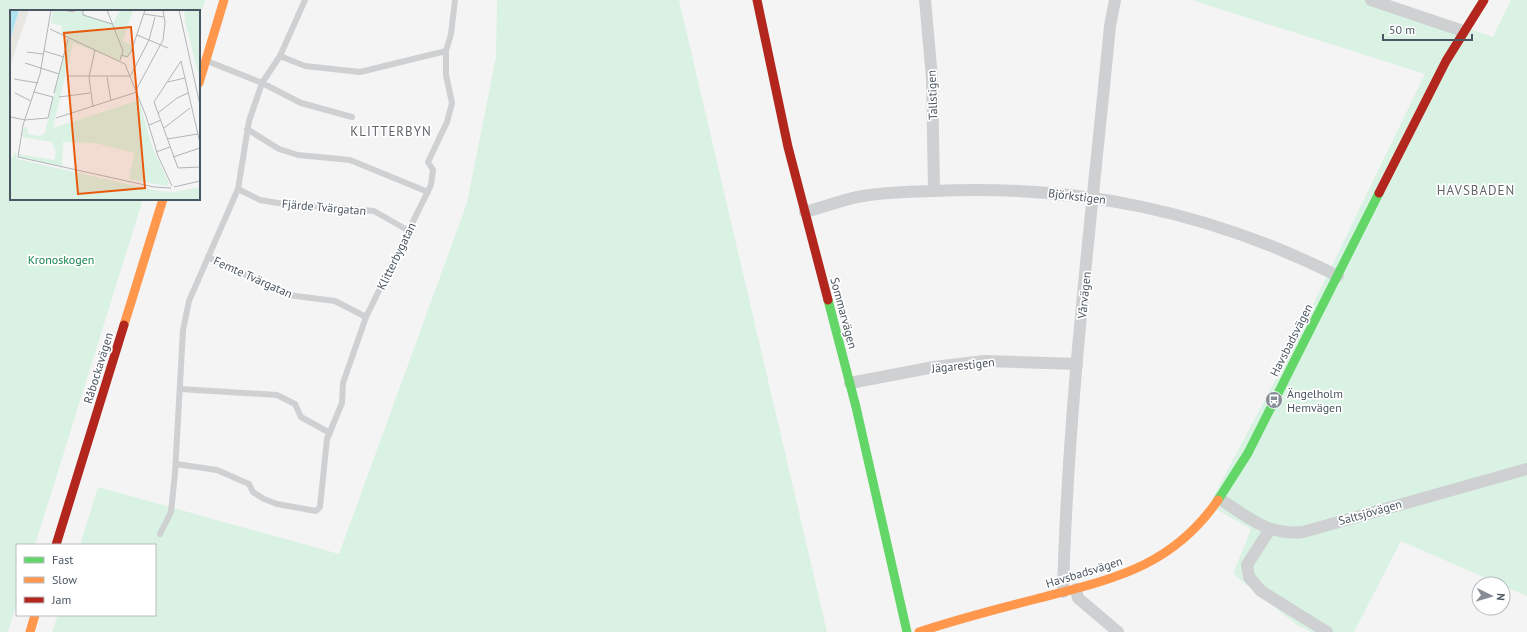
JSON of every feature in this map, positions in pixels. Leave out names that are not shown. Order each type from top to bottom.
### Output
[{"type":"street","points":[[200,80],[224,0]]},
{"type":"street","name":"Sommarvägen","points":[[757,0],[788,147],[850,383],[907,632]]},
{"type":"street","name":"Tallstigen","points":[[925,0],[932,78],[934,191]]},
{"type":"street","name":"Vårvägen","points":[[1063,592],[1066,501],[1077,364],[1110,26],[1115,0]]},
{"type":"street","points":[[1370,0],[1463,32]]},
{"type":"street","name":"Havsbadsvägen","points":[[923,631],[1115,577],[1150,562],[1178,544],[1209,514],[1248,453],[1446,61],[1484,0]]},
{"type":"street","name":"Björkstigen","points":[[805,212],[862,196],[934,191],[1016,190],[1094,197],[1192,218],[1236,232],[1297,256],[1338,276]]},
{"type":"street","name":"Råbockavägen","points":[[56,544],[163,200]]},
{"type":"street","name":"Jägarestigen","points":[[850,383],[934,367],[984,361],[1077,364]]},
{"type":"street","name":"Saltsjövägen","points":[[1220,499],[1258,524],[1280,533],[1303,532],[1527,469]]},
{"type":"street","points":[[1270,529],[1246,565],[1250,577],[1261,591],[1327,632]]},
{"type":"street","points":[[1076,589],[1078,598],[1118,632]]},
{"type":"street","points":[[30,632],[35,616]]},
{"type":"lane","points":[[160,534],[171,512],[176,464],[183,330],[189,301],[238,189],[247,129],[262,83],[280,56],[305,0]]},
{"type":"lane","name":"Klitterbygatan","points":[[176,464],[217,470],[249,484],[253,492],[264,499],[277,504],[316,511],[320,507],[327,439],[342,403],[343,383],[366,317],[431,185],[433,170],[428,162],[447,122],[452,103],[446,75],[446,52],[451,34],[455,0]]},
{"type":"lane","points":[[280,56],[305,66],[360,72],[446,52]]},
{"type":"lane","points":[[206,61],[262,83],[301,103],[352,118]]},
{"type":"lane","points":[[247,129],[279,149],[298,155],[350,160],[428,192]]},
{"type":"lane","name":"Fjärde Tvärgatan","points":[[238,189],[260,200],[278,203],[374,211],[409,231]]},
{"type":"lane","name":"Femte Tvärgatan","points":[[208,257],[288,295],[335,301],[366,317]]},
{"type":"lane","points":[[180,389],[277,395],[295,404],[301,416],[330,433]]},
{"type":"green space","name":"Kronoskogen","points":[[0,0],[205,0],[200,17],[200,10],[10,10],[10,200],[143,200],[35,544],[16,544],[16,606],[8,632],[0,632]]},
{"type":"green space","points":[[497,0],[679,0],[827,632],[52,632],[58,616],[156,616],[156,544],[80,544],[98,487],[339,554],[467,203],[496,57]]},
{"type":"green space","points":[[1192,0],[1387,0],[1493,37],[1511,0],[1527,0],[1527,596],[1511,589],[1511,576],[1481,576],[1401,541],[1354,632],[1311,632],[1297,625],[1233,574],[1251,529],[1209,505],[1287,358],[1425,74]]},
{"type":"traffic: fast","points":[[1218,500],[1248,453],[1379,193]]},
{"type":"traffic: fast","points":[[828,300],[856,407],[907,632]]},
{"type":"traffic: slow","points":[[200,80],[224,0]]},
{"type":"traffic: slow","points":[[124,325],[163,200]]},
{"type":"traffic: slow","points":[[919,632],[978,614],[1090,585],[1138,568],[1160,556],[1180,541],[1200,523],[1218,500]]},
{"type":"traffic: slow","points":[[30,632],[35,616]]},
{"type":"traffic: jam","points":[[757,0],[788,147],[828,300]]},
{"type":"traffic: jam","points":[[1379,193],[1446,61],[1484,0]]},
{"type":"traffic: jam","points":[[56,544],[124,325]]},
{"type":"place","name":"Ängelholm Hemvägen","points":[[1274,400]]},
{"type":"district","name":"KLITTERBYN","points":[[391,131]]},
{"type":"district","name":"HAVSBADEN","points":[[1476,190]]}]
